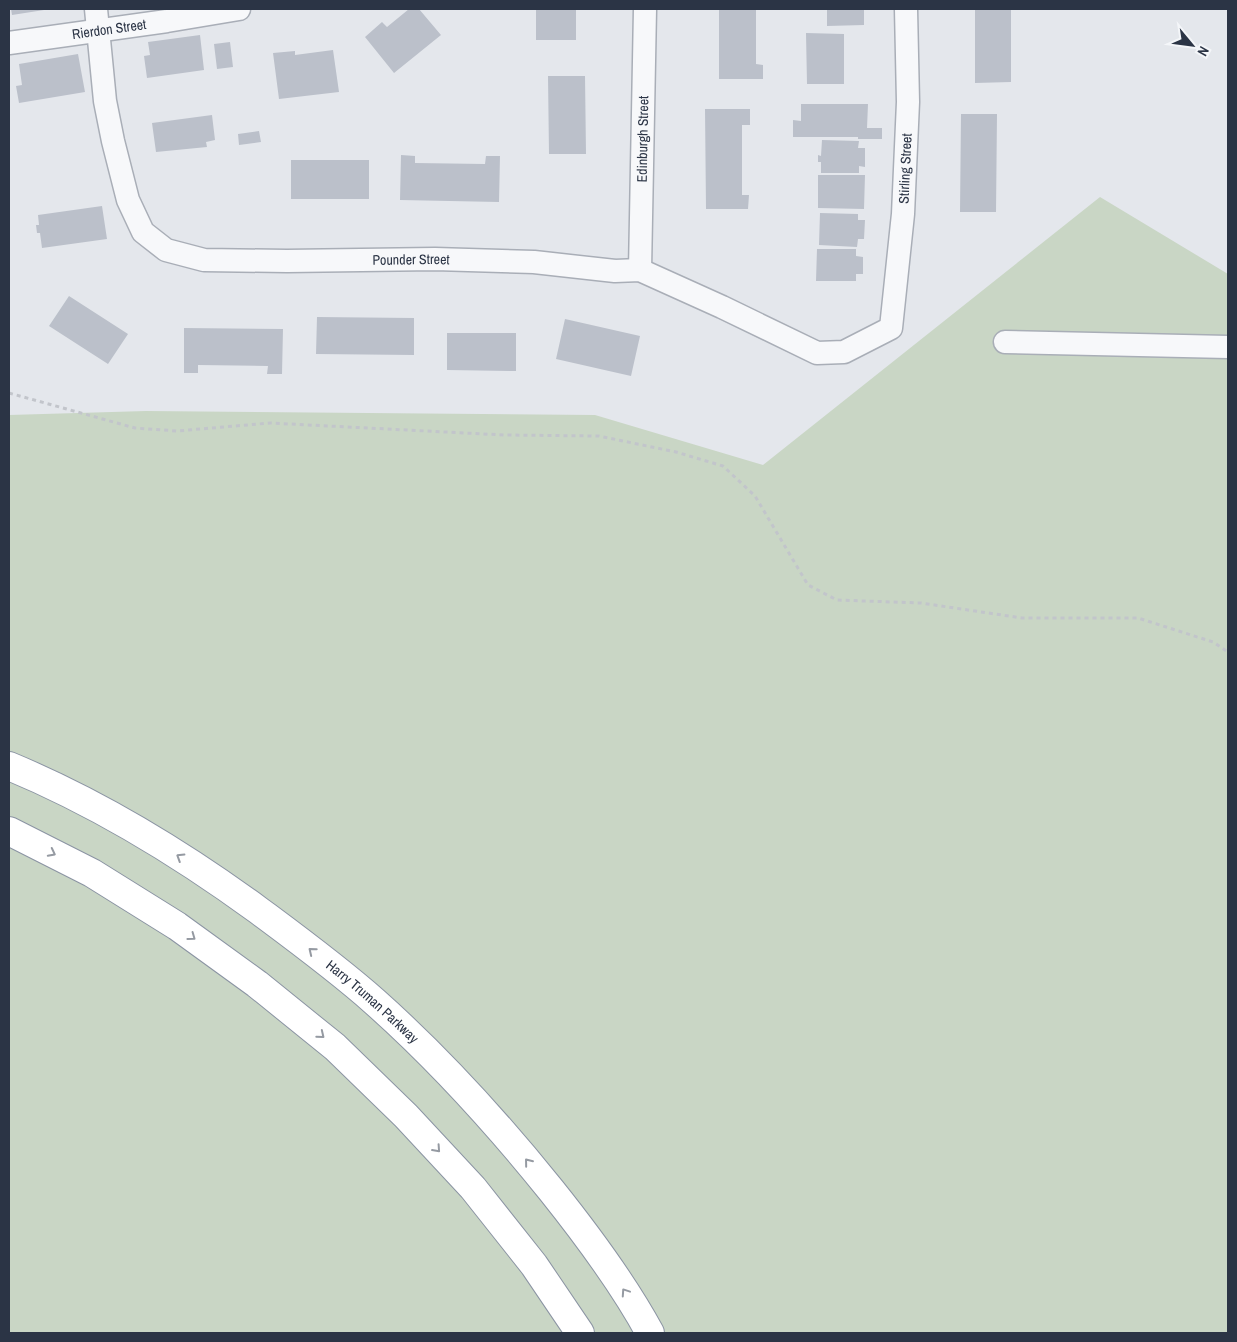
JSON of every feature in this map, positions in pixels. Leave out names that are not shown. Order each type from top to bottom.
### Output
[{"type":"highway","name":"Harry Truman Parkway","points":[[9,766],[122,821],[211,876],[293,936],[374,1001],[449,1074],[518,1149],[582,1229],[641,1316],[650,1333]]},
{"type":"highway","points":[[9,831],[92,873],[177,926],[257,984],[334,1047],[406,1116],[473,1188],[534,1265],[580,1333]]},
{"type":"street","name":"Rierdon Street","points":[[9,43],[98,19],[167,21],[239,9]]},
{"type":"street","name":"Edinburgh Street","points":[[640,270],[645,9]]},
{"type":"street","name":"Stirling Street","points":[[891,328],[903,214],[908,102],[906,9]]},
{"type":"street","name":"Pounder Street","points":[[98,19],[105,101],[128,200],[143,232],[166,250],[204,260],[435,259],[534,262],[615,271],[640,270],[817,353],[844,352],[891,328]]},
{"type":"street","points":[[1005,342],[1228,347]]},
{"type":"path","points":[[9,393],[135,428],[177,431],[270,424],[504,435],[599,436],[676,452],[723,466],[755,496],[808,585],[837,600],[921,603],[1022,618],[1138,618],[1213,642],[1228,652]]},
{"type":"green space","points":[[1100,197],[1228,274],[1228,1333],[9,1333],[9,415],[146,411],[595,415],[763,465]]},
{"type":"building","points":[[11,9],[44,9],[44,10],[12,15]]},
{"type":"building","points":[[409,9],[419,9],[441,35],[394,73],[365,37],[382,22],[387,27]]},
{"type":"building","points":[[536,9],[576,9],[576,40],[536,40]]},
{"type":"building","points":[[719,9],[756,9],[756,64],[763,65],[763,79],[719,79]]},
{"type":"building","points":[[827,9],[864,9],[864,25],[827,26]]},
{"type":"building","points":[[975,9],[1011,9],[1011,82],[975,83]]},
{"type":"building","points":[[806,33],[844,34],[844,84],[807,84]]},
{"type":"building","points":[[200,35],[204,70],[147,78],[144,56],[150,55],[148,42]]},
{"type":"building","points":[[230,42],[233,67],[217,69],[214,44]]},
{"type":"building","points":[[333,50],[339,92],[279,99],[273,53],[295,51],[295,55]]},
{"type":"building","points":[[78,54],[85,92],[19,103],[16,86],[22,85],[19,64]]},
{"type":"building","points":[[548,76],[585,76],[586,154],[549,154]]},
{"type":"building","points":[[801,104],[868,104],[867,128],[882,128],[882,139],[793,137],[793,120],[801,121]]},
{"type":"building","points":[[705,109],[750,109],[750,125],[742,125],[742,195],[749,195],[748,209],[706,209]]},
{"type":"building","points":[[961,114],[997,114],[996,212],[960,212]]},
{"type":"building","points":[[212,115],[215,140],[206,142],[207,147],[156,152],[152,123]]},
{"type":"building","points":[[259,131],[261,142],[239,145],[238,134]]},
{"type":"building","points":[[822,140],[859,141],[858,148],[865,148],[865,167],[859,166],[859,173],[821,173],[821,162],[818,162],[818,155],[821,156]]},
{"type":"building","points":[[401,155],[415,156],[415,163],[485,164],[486,156],[500,156],[499,202],[400,200]]},
{"type":"building","points":[[291,160],[369,160],[369,199],[291,199]]},
{"type":"building","points":[[818,175],[865,175],[864,209],[818,208]]},
{"type":"building","points":[[102,206],[107,239],[42,248],[40,233],[37,233],[36,225],[39,225],[38,215]]},
{"type":"building","points":[[820,213],[858,214],[858,220],[865,220],[864,239],[858,239],[857,247],[819,245]]},
{"type":"building","points":[[817,249],[856,249],[856,256],[863,257],[863,274],[856,274],[856,281],[816,281]]},
{"type":"building","points":[[69,296],[128,334],[108,364],[49,326]]},
{"type":"building","points":[[317,317],[414,318],[414,355],[316,354]]},
{"type":"building","points":[[565,319],[640,336],[631,376],[556,359]]},
{"type":"building","points":[[184,328],[283,329],[282,374],[267,374],[268,366],[198,365],[198,373],[184,373]]},
{"type":"building","points":[[447,333],[516,333],[516,371],[447,370]]}]
